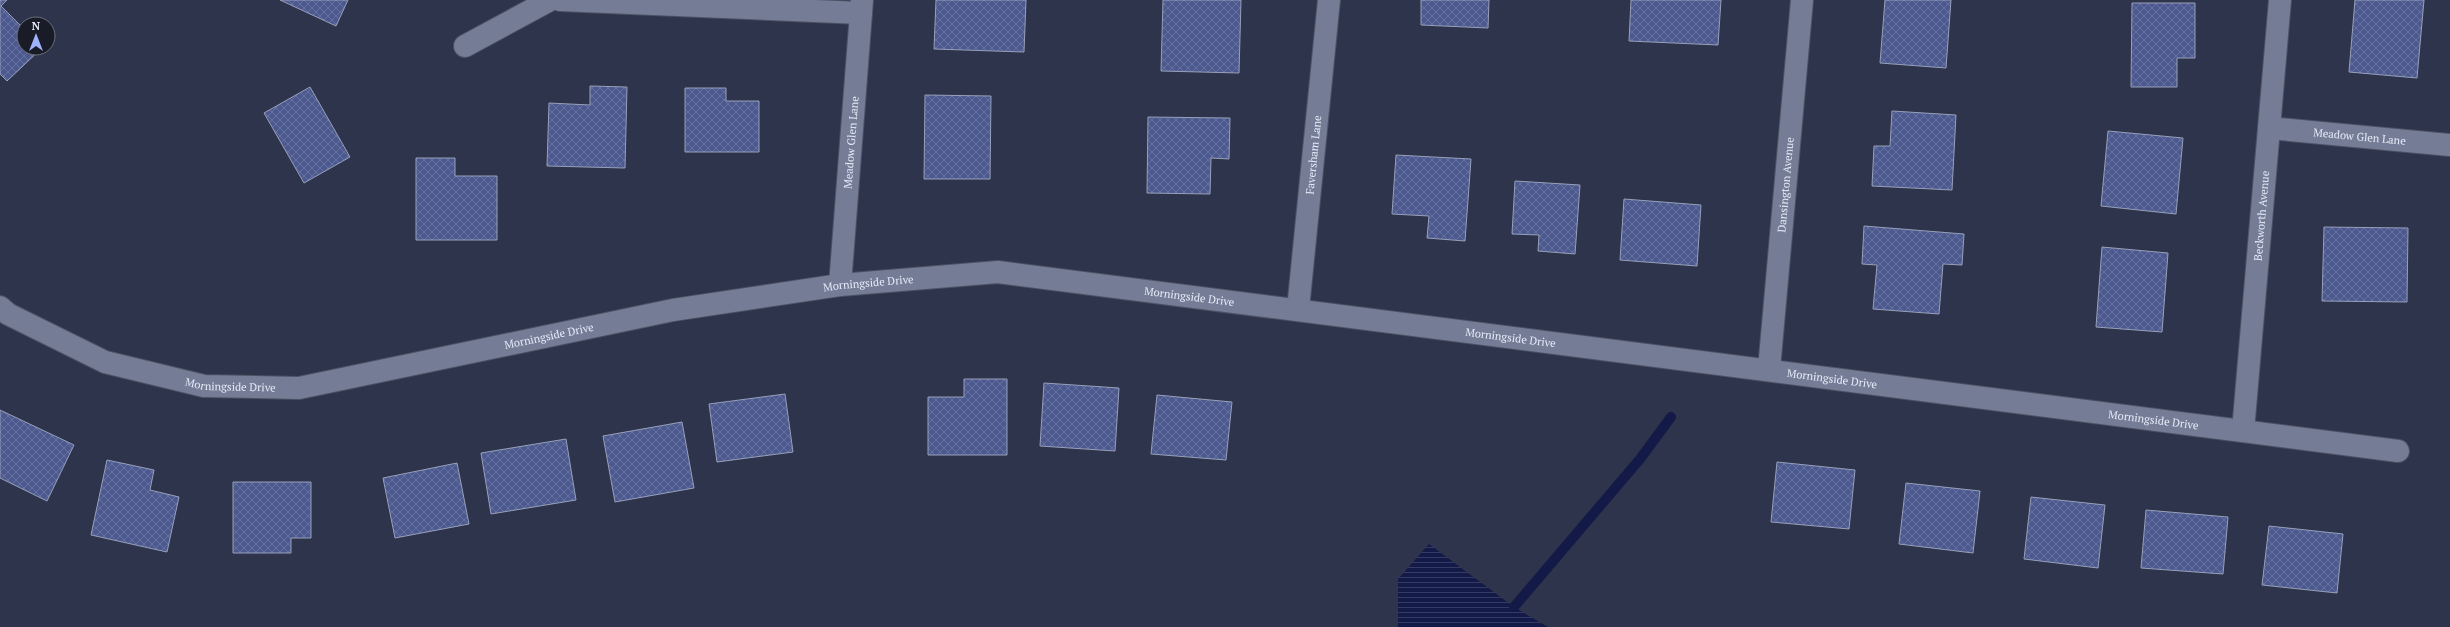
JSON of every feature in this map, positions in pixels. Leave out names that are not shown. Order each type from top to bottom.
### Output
[{"type":"street","points":[[465,46],[550,0]]},
{"type":"street","points":[[560,0],[862,6]]},
{"type":"street","name":"Faversham Lane","points":[[1298,309],[1329,0]]},
{"type":"street","name":"Dansington Avenue","points":[[1769,369],[1802,0]]},
{"type":"street","name":"Beckworth Avenue","points":[[2243,431],[2280,0]]},
{"type":"street","name":"Meadow Glen Lane","points":[[840,285],[862,6]]},
{"type":"street","name":"Meadow Glen Lane","points":[[2269,128],[2450,145]]},
{"type":"street","name":"Morningside Drive","points":[[0,307],[8,314],[105,362],[204,386],[299,388],[673,310],[840,285],[998,272],[1769,369],[2398,451]]},
{"type":"shaded area","points":[[1429,544],[1514,607],[1548,627],[1398,627],[1398,579]]},
{"type":"building","points":[[0,0],[7,0],[1,6],[16,21],[16,56],[34,56],[7,81],[0,74]]},
{"type":"building","points":[[280,0],[348,0],[336,26]]},
{"type":"building","points":[[936,0],[1026,0],[1024,52],[934,49]]},
{"type":"building","points":[[1163,0],[1241,0],[1239,73],[1161,71]]},
{"type":"building","points":[[1421,0],[1489,0],[1488,28],[1421,25]]},
{"type":"building","points":[[1631,0],[1721,0],[1718,45],[1629,41]]},
{"type":"building","points":[[1885,0],[1951,0],[1946,68],[1880,63]]},
{"type":"building","points":[[2355,0],[2424,0],[2417,78],[2349,72]]},
{"type":"building","points":[[2132,3],[2195,3],[2195,58],[2177,58],[2177,87],[2131,87]]},
{"type":"building","points":[[590,86],[627,87],[625,168],[547,166],[549,103],[590,105]]},
{"type":"building","points":[[310,87],[350,157],[304,183],[264,113]]},
{"type":"building","points":[[685,88],[726,88],[726,101],[759,101],[759,152],[685,152]]},
{"type":"building","points":[[925,95],[991,96],[990,179],[924,179]]},
{"type":"building","points":[[1892,111],[1956,115],[1952,190],[1872,186],[1874,146],[1890,146]]},
{"type":"building","points":[[1148,117],[1230,118],[1229,159],[1211,158],[1210,194],[1147,193]]},
{"type":"building","points":[[2108,131],[2183,138],[2176,214],[2101,206]]},
{"type":"building","points":[[1396,155],[1471,159],[1465,241],[1427,238],[1429,216],[1392,214]]},
{"type":"building","points":[[416,158],[455,158],[455,176],[497,176],[497,240],[416,240]]},
{"type":"building","points":[[1515,181],[1580,185],[1575,254],[1538,251],[1539,235],[1512,234]]},
{"type":"building","points":[[1624,199],[1701,205],[1697,266],[1620,260]]},
{"type":"building","points":[[1864,226],[1964,234],[1962,265],[1943,264],[1939,314],[1873,309],[1877,265],[1862,264]]},
{"type":"building","points":[[2324,227],[2408,228],[2407,302],[2322,301]]},
{"type":"building","points":[[2102,247],[2168,253],[2162,332],[2096,327]]},
{"type":"building","points":[[964,379],[1007,379],[1007,455],[928,455],[928,397],[964,397]]},
{"type":"building","points":[[1044,383],[1119,388],[1115,451],[1040,446]]},
{"type":"building","points":[[785,394],[793,452],[717,462],[709,404]]},
{"type":"building","points":[[1157,395],[1232,402],[1226,460],[1151,454]]},
{"type":"building","points":[[0,410],[74,445],[47,501],[0,478]]},
{"type":"building","points":[[682,422],[694,488],[615,502],[603,436]]},
{"type":"building","points":[[566,439],[576,500],[491,514],[481,453]]},
{"type":"building","points":[[107,460],[154,470],[150,490],[179,497],[167,552],[91,535]]},
{"type":"building","points":[[1777,462],[1855,470],[1849,529],[1771,522]]},
{"type":"building","points":[[457,463],[469,524],[395,538],[383,478]]},
{"type":"building","points":[[233,482],[311,482],[311,538],[291,538],[291,553],[233,553]]},
{"type":"building","points":[[1906,483],[1980,491],[1973,553],[1899,544]]},
{"type":"building","points":[[2031,497],[2105,505],[2098,568],[2024,559]]},
{"type":"building","points":[[2146,510],[2228,517],[2223,574],[2141,568]]},
{"type":"building","points":[[2269,526],[2343,534],[2337,593],[2262,585]]},
{"type":"waterway","points":[[1514,607],[1640,459],[1671,417]]}]
